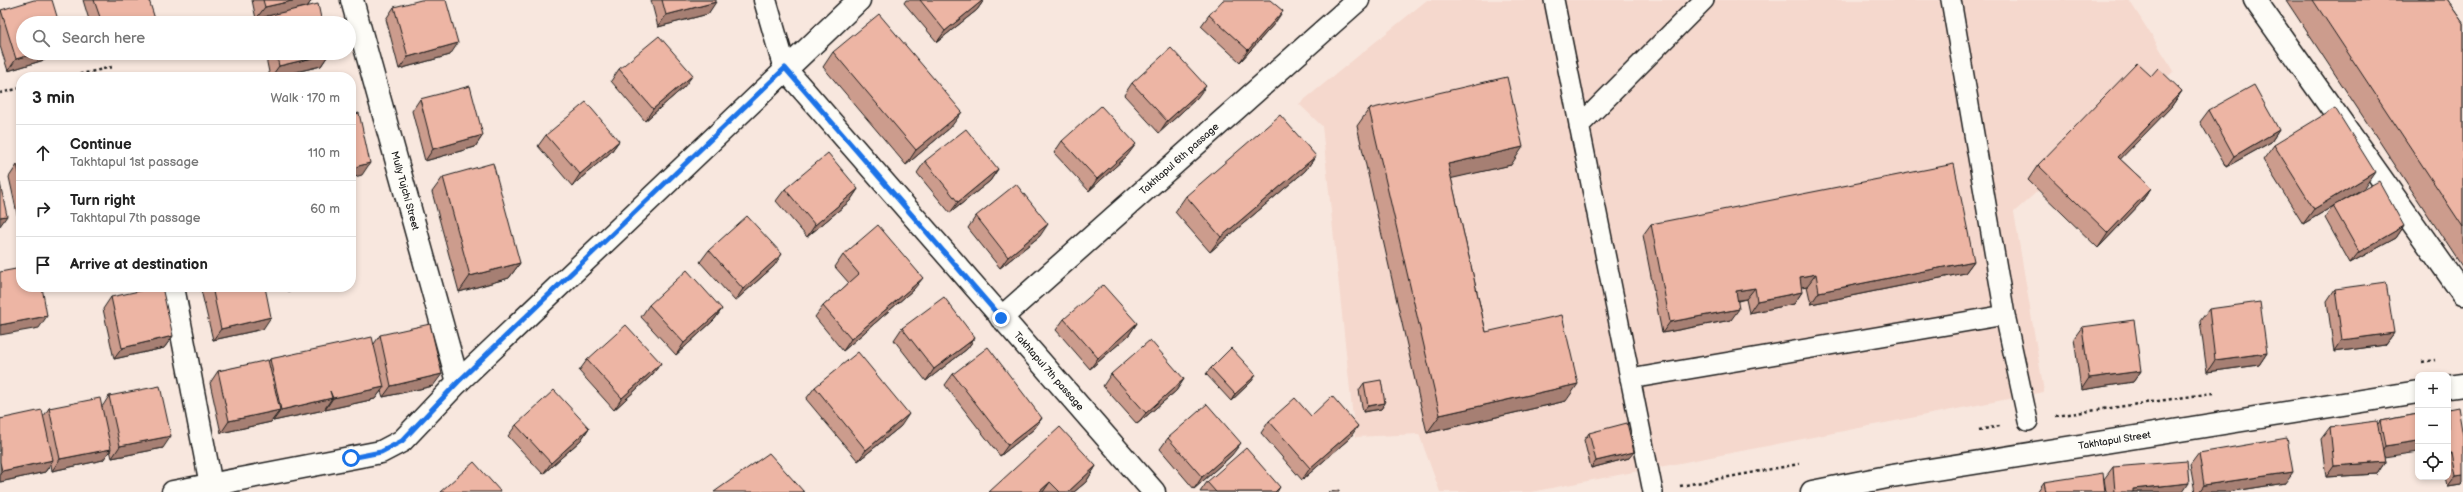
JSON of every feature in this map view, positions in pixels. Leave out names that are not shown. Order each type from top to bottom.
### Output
[{"type":"street","name":"Mully Tujchi Street","points":[[352,0],[458,382]]},
{"type":"street","name":"Takhtapul 7th passage","points":[[765,0],[785,68],[1154,492]]},
{"type":"street","points":[[173,492],[381,452],[402,441],[458,382],[785,68],[859,0]]},
{"type":"street","name":"Takhtapul 6th passage","points":[[1001,318],[1358,0]]},
{"type":"street","points":[[2255,0],[2463,294]]},
{"type":"street","points":[[174,292],[211,485]]},
{"type":"street","points":[[2451,386],[2463,384]]},
{"type":"street","name":"Takhtapul Street","points":[[1812,492],[1894,484],[2415,393]]},
{"type":"lane","points":[[1554,0],[1653,492]]},
{"type":"lane","points":[[1579,126],[1704,0]]},
{"type":"lane","points":[[1951,0],[2005,315],[2028,421]]},
{"type":"lane","points":[[1630,379],[2005,315]]},
{"type":"path","points":[[88,72],[112,66]]},
{"type":"path","points":[[0,93],[16,89]]},
{"type":"shaded area","points":[[1427,0],[2129,0],[2174,71],[2014,212],[2044,392],[1531,492],[1440,492],[1419,434],[1355,437],[1322,126],[1299,104]]},
{"type":"building","points":[[34,0],[52,0],[57,16],[16,16],[16,59],[1,10]]},
{"type":"building","points":[[94,0],[149,0],[154,16],[100,16]]},
{"type":"building","points":[[263,0],[296,0],[265,7]]},
{"type":"building","points":[[421,0],[446,0],[458,43],[408,57],[394,7]]},
{"type":"building","points":[[662,0],[716,0],[716,2],[666,15]]},
{"type":"building","points":[[920,0],[983,0],[945,31]]},
{"type":"building","points":[[1223,0],[1270,0],[1283,11],[1248,50],[1209,15]]},
{"type":"building","points":[[2313,0],[2447,0],[2463,23],[2463,227]]},
{"type":"building","points":[[318,4],[321,16],[267,16]]},
{"type":"building","points":[[879,14],[962,112],[916,150],[833,52]]},
{"type":"building","points":[[659,36],[693,75],[653,109],[619,69]]},
{"type":"building","points":[[1171,48],[1206,86],[1167,121],[1132,83]]},
{"type":"building","points":[[278,60],[304,60],[279,66]]},
{"type":"building","points":[[2137,63],[2151,76],[2158,68],[2182,91],[2118,157],[2151,188],[2108,233],[2038,165]]},
{"type":"building","points":[[1507,77],[1523,147],[1448,164],[1486,332],[1562,315],[1578,384],[1440,415],[1369,109]]},
{"type":"building","points":[[2254,85],[2279,130],[2234,156],[2209,110]]},
{"type":"building","points":[[470,86],[483,135],[433,149],[420,99]]},
{"type":"building","points":[[586,102],[619,141],[580,174],[546,135]]},
{"type":"building","points":[[1101,106],[1136,144],[1097,179],[1062,141]]},
{"type":"building","points":[[2335,108],[2375,172],[2314,209],[2274,145]]},
{"type":"building","points":[[359,113],[370,163],[356,167],[356,114]]},
{"type":"building","points":[[1280,115],[1316,156],[1221,237],[1186,196]]},
{"type":"building","points":[[966,129],[998,169],[958,202],[925,161]]},
{"type":"building","points":[[828,153],[858,189],[815,225],[785,189]]},
{"type":"building","points":[[493,163],[520,263],[470,276],[443,177]]},
{"type":"building","points":[[1954,164],[1974,261],[1819,292],[1816,274],[1800,277],[1802,292],[1757,301],[1755,288],[1736,291],[1739,309],[1670,322],[1651,224]]},
{"type":"building","points":[[2379,181],[2404,226],[2359,252],[2333,206]]},
{"type":"building","points":[[0,183],[7,216],[0,217]]},
{"type":"building","points":[[1016,184],[1048,224],[1008,257],[976,216]]},
{"type":"building","points":[[747,216],[782,254],[743,289],[709,250]]},
{"type":"building","points":[[878,225],[923,278],[851,339],[823,306],[859,274],[843,255]]},
{"type":"building","points":[[16,269],[16,292],[43,292],[47,316],[0,325],[0,272]]},
{"type":"building","points":[[687,270],[722,309],[684,343],[649,305]]},
{"type":"building","points":[[2386,282],[2394,333],[2342,340],[2335,289]]},
{"type":"building","points":[[1103,285],[1137,323],[1098,358],[1064,319]]},
{"type":"building","points":[[134,292],[163,292],[173,336],[122,348],[111,297]]},
{"type":"building","points":[[213,292],[266,292],[271,317],[221,329]]},
{"type":"building","points":[[944,297],[975,338],[934,369],[902,328]]},
{"type":"building","points":[[2260,302],[2267,353],[2215,360],[2209,309]]},
{"type":"building","points":[[2134,320],[2141,371],[2089,378],[2082,327]]},
{"type":"building","points":[[430,324],[442,374],[391,386],[380,335]]},
{"type":"building","points":[[626,325],[661,363],[622,398],[587,360]]},
{"type":"building","points":[[372,337],[384,387],[333,398],[330,391],[332,398],[281,410],[270,359]]},
{"type":"building","points":[[1150,340],[1184,379],[1146,413],[1111,374]]},
{"type":"building","points":[[988,347],[1042,418],[1008,445],[953,374]]},
{"type":"building","points":[[1231,348],[1256,375],[1235,394],[1211,368]]},
{"type":"building","points":[[858,352],[909,414],[866,450],[815,387]]},
{"type":"building","points":[[268,360],[280,410],[229,421],[218,371]]},
{"type":"building","points":[[1381,380],[1385,403],[1368,406],[1364,383]]},
{"type":"building","points":[[160,386],[171,436],[120,446],[109,396]]},
{"type":"building","points":[[554,390],[589,428],[551,463],[516,425]]},
{"type":"building","points":[[1332,396],[1358,426],[1310,468],[1269,421],[1295,398],[1311,416]]},
{"type":"building","points":[[100,398],[111,449],[60,459],[49,408]]},
{"type":"building","points":[[1207,404],[1241,443],[1202,477],[1168,438]]},
{"type":"building","points":[[2458,407],[2463,436],[2463,475],[2456,476],[2451,453],[2451,408]]},
{"type":"building","points":[[42,410],[53,460],[2,471],[0,462],[0,419]]},
{"type":"building","points":[[2415,415],[2415,441],[2385,446],[2380,421]]},
{"type":"building","points":[[2377,421],[2385,462],[2334,466],[2330,427]]},
{"type":"building","points":[[1627,423],[1634,452],[1596,461],[1589,433]]},
{"type":"building","points":[[1060,427],[1096,466],[1068,492],[1060,492],[1050,482],[1039,492],[989,492]]},
{"type":"building","points":[[2287,438],[2293,472],[2204,485],[2199,453]]},
{"type":"building","points":[[1246,448],[1280,487],[1275,492],[1216,492],[1207,482]]},
{"type":"building","points":[[769,453],[804,492],[714,492]]},
{"type":"building","points":[[2187,461],[2189,483],[2133,489],[2133,492],[2115,492],[2113,467]]},
{"type":"building","points":[[474,462],[501,492],[440,492]]},
{"type":"building","points":[[2103,473],[2105,492],[2046,492],[2044,482]]},
{"type":"building","points":[[1339,490],[1339,492],[1328,492]]},
{"type":"route","points":[[351,458],[381,452],[402,441],[458,382],[785,68],[1001,318]]}]
